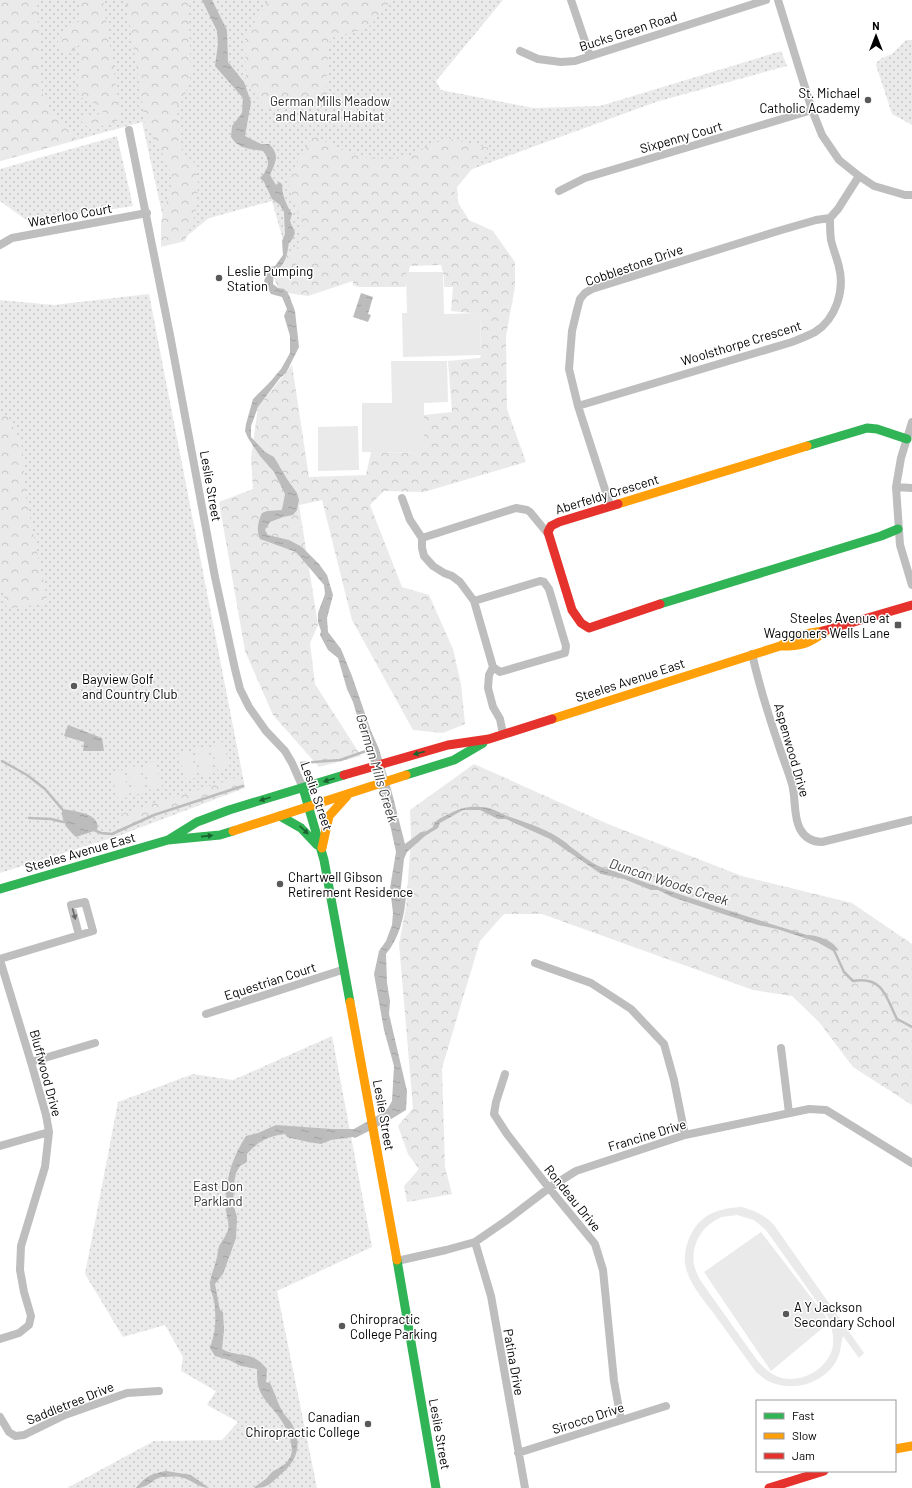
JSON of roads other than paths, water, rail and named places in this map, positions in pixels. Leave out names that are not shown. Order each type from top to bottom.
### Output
[{"type":"main road","name":"Aberfeldy Crescent","points":[[549,535],[548,532],[551,526],[559,522],[610,505],[867,428],[877,429],[907,439]]},
{"type":"main road","points":[[549,535],[572,610],[578,620],[589,628],[643,609],[881,536],[898,529]]},
{"type":"main road","name":"Steeles Avenue East","points":[[0,889],[168,840],[220,835],[454,760],[489,739],[503,734],[752,654],[780,646],[799,646],[814,641],[826,631],[912,605]]},
{"type":"main road","name":"Steeles Avenue East","points":[[168,840],[197,822],[302,788],[448,745],[489,739]]},
{"type":"main road","name":"Leslie Street","points":[[302,788],[313,818],[326,870],[342,970],[351,1008],[398,1261],[436,1488]]},
{"type":"main road","points":[[322,851],[329,816],[350,794]]},
{"type":"main road","points":[[280,816],[299,825],[308,832],[322,851]]},
{"type":"main road","points":[[896,1449],[912,1446]]},
{"type":"main road","points":[[769,1488],[821,1472]]},
{"type":"street","points":[[571,0],[590,56]]},
{"type":"street","name":"Bucks Green Road","points":[[520,50],[538,59],[561,62],[575,61],[766,0]]},
{"type":"street","points":[[778,0],[812,110],[822,134],[839,160],[874,186],[905,195],[912,195]]},
{"type":"street","name":"Sixpenny Court","points":[[558,191],[585,178],[812,110]]},
{"type":"street","name":"Leslie Street","points":[[129,130],[147,213],[215,577],[240,689],[249,707],[266,732],[285,751],[292,763],[302,788]]},
{"type":"street","points":[[830,218],[838,209],[859,176]]},
{"type":"street","name":"Waterloo Court","points":[[0,245],[12,238],[147,213]]},
{"type":"street","name":"Woolsthorpe Crescent","points":[[578,406],[792,342],[815,332],[825,323],[834,311],[838,301],[840,276],[831,238],[830,218]]},
{"type":"street","name":"Cobblestone Drive","points":[[610,505],[578,406],[569,369],[572,332],[580,300],[585,293],[592,289],[778,231],[816,220],[830,218]]},
{"type":"street","points":[[912,422],[901,458],[896,487],[898,529],[902,552],[912,585]]},
{"type":"street","points":[[896,487],[912,488]]},
{"type":"street","points":[[402,498],[410,520],[422,538],[424,556],[433,566],[460,582],[474,601],[493,667],[500,672],[510,670],[566,652],[566,646],[550,589],[544,582],[540,581],[474,601]]},
{"type":"street","points":[[422,538],[516,508],[530,512],[549,535]]},
{"type":"street","name":"Aspenwood Drive","points":[[752,654],[757,676],[792,784],[796,818],[799,828],[804,835],[810,840],[822,842],[912,820]]},
{"type":"street","points":[[493,667],[489,675],[488,688],[493,707],[500,719],[503,734]]},
{"type":"street","points":[[0,960],[79,935]]},
{"type":"street","name":"Bluffwood Drive","points":[[0,960],[1,970],[32,1062],[49,1132],[45,1167],[21,1246],[20,1270],[24,1292],[31,1316],[29,1325],[19,1333],[0,1339]]},
{"type":"street","points":[[535,963],[592,983],[631,1009],[664,1044],[674,1080],[685,1135]]},
{"type":"street","name":"Equestrian Court","points":[[206,1014],[342,970]]},
{"type":"street","points":[[32,1062],[95,1043]]},
{"type":"street","points":[[781,1048],[790,1113]]},
{"type":"street","name":"Rondeau Drive","points":[[505,1074],[496,1102],[494,1114],[507,1134],[595,1244],[602,1270],[614,1381],[622,1420]]},
{"type":"street","name":"Francine Drive","points":[[398,1261],[475,1242],[549,1188],[576,1171],[685,1135],[809,1109],[826,1110],[912,1163]]},
{"type":"street","points":[[0,1146],[49,1132]]},
{"type":"street","name":"Patina Drive","points":[[475,1242],[491,1296],[525,1488]]},
{"type":"street","name":"Saddletree Drive","points":[[0,1417],[9,1432],[15,1436],[24,1435],[65,1415],[127,1393],[159,1391]]},
{"type":"street","name":"Sirocco Drive","points":[[518,1453],[666,1406]]},
{"type":"water","name":"German Mills Creek","points":[[202,0],[212,0],[227,30],[228,62],[244,82],[251,102],[245,136],[261,144],[269,144],[275,152],[276,158],[270,175],[276,185],[279,182],[282,184],[285,199],[292,214],[290,221],[295,233],[292,240],[289,242],[287,255],[283,263],[274,272],[273,284],[278,288],[284,289],[289,295],[295,311],[299,347],[286,373],[280,378],[258,407],[251,426],[251,437],[265,452],[274,457],[297,493],[299,500],[297,510],[293,515],[270,522],[265,530],[268,535],[289,540],[302,547],[319,564],[327,575],[333,595],[327,618],[328,632],[341,649],[379,749],[405,844],[421,832],[425,832],[433,827],[435,822],[439,819],[457,810],[472,807],[488,808],[551,833],[603,868],[732,912],[807,935],[820,937],[829,941],[838,950],[833,951],[817,942],[723,914],[672,897],[658,890],[651,890],[624,879],[601,874],[550,839],[506,819],[498,819],[480,810],[463,810],[440,823],[438,828],[425,836],[407,852],[404,859],[400,895],[405,893],[406,895],[403,919],[398,934],[391,948],[386,954],[387,983],[390,1001],[389,1014],[407,1091],[406,1110],[383,1124],[355,1138],[331,1140],[321,1144],[287,1137],[285,1134],[274,1136],[260,1142],[251,1149],[247,1154],[247,1162],[240,1166],[236,1173],[233,1189],[234,1207],[237,1217],[236,1238],[223,1274],[215,1284],[220,1310],[223,1312],[224,1330],[222,1349],[234,1354],[256,1359],[267,1369],[266,1382],[270,1383],[278,1403],[292,1424],[298,1446],[291,1464],[286,1470],[268,1485],[254,1488],[266,1479],[272,1472],[286,1463],[291,1454],[292,1448],[286,1428],[279,1416],[260,1392],[257,1369],[241,1366],[229,1360],[215,1356],[210,1348],[214,1333],[215,1306],[210,1282],[219,1246],[228,1230],[226,1198],[230,1171],[236,1154],[246,1136],[258,1133],[276,1125],[354,1129],[382,1113],[388,1108],[392,1101],[394,1066],[384,1030],[374,974],[379,951],[386,941],[392,925],[393,913],[390,888],[396,852],[391,829],[353,702],[347,689],[338,658],[328,650],[320,635],[321,631],[318,622],[318,613],[325,594],[324,585],[296,552],[260,539],[258,533],[259,519],[262,513],[267,511],[282,510],[285,494],[274,472],[260,456],[245,431],[253,399],[281,369],[290,353],[290,336],[284,316],[287,309],[282,297],[271,294],[264,281],[269,267],[275,266],[283,255],[282,241],[285,234],[284,212],[280,205],[272,199],[264,182],[260,178],[268,165],[266,155],[263,151],[249,149],[237,144],[231,137],[232,126],[242,113],[243,98],[215,66],[218,44],[217,31]]},
{"type":"water","points":[[361,293],[373,297],[368,314],[371,315],[368,322],[353,317]]},
{"type":"water","points":[[68,725],[102,738],[104,751],[83,751],[84,742],[64,736]]},
{"type":"water","points":[[62,809],[91,816],[97,824],[97,830],[76,837],[65,824],[62,817]]},
{"type":"water","points":[[166,1471],[191,1475],[209,1488],[201,1487],[180,1477],[160,1477],[148,1485],[141,1488],[136,1488],[149,1476]]},
{"type":"waterway","points":[[301,763],[340,760],[369,750]]},
{"type":"waterway","points":[[2,761],[27,775],[45,789],[62,809]]},
{"type":"waterway","points":[[94,830],[101,833],[112,834],[154,815],[243,786]]},
{"type":"waterway","points":[[29,818],[51,819],[63,822]]},
{"type":"waterway","name":"Duncan Woods Creek","points":[[833,948],[844,972],[853,981],[863,980],[878,985],[886,996],[897,1019],[912,1027]]},
{"type":"place","name":"St. Michael Catholic Academy","points":[[868,100]]},
{"type":"place","name":"Leslie Pumping Station","points":[[219,278]]},
{"type":"place","name":"Steeles Avenue at Waggoners Wells Lane","points":[[898,625]]},
{"type":"place","name":"Bayview Golf and Country Club","points":[[74,686]]},
{"type":"place","name":"Chartwell Gibson Retirement Residence","points":[[280,884]]},
{"type":"place","name":"A Y Jackson Secondary School","points":[[786,1314]]},
{"type":"place","name":"Chiropractic College Parking","points":[[342,1326]]},
{"type":"place","name":"Canadian Chiropractic College","points":[[368,1424]]},
{"type":"park label","name":"German Mills Meadow and Natural Habitat","points":[[330,108]]},
{"type":"park label","name":"East Don Parkland","points":[[218,1194]]}]
